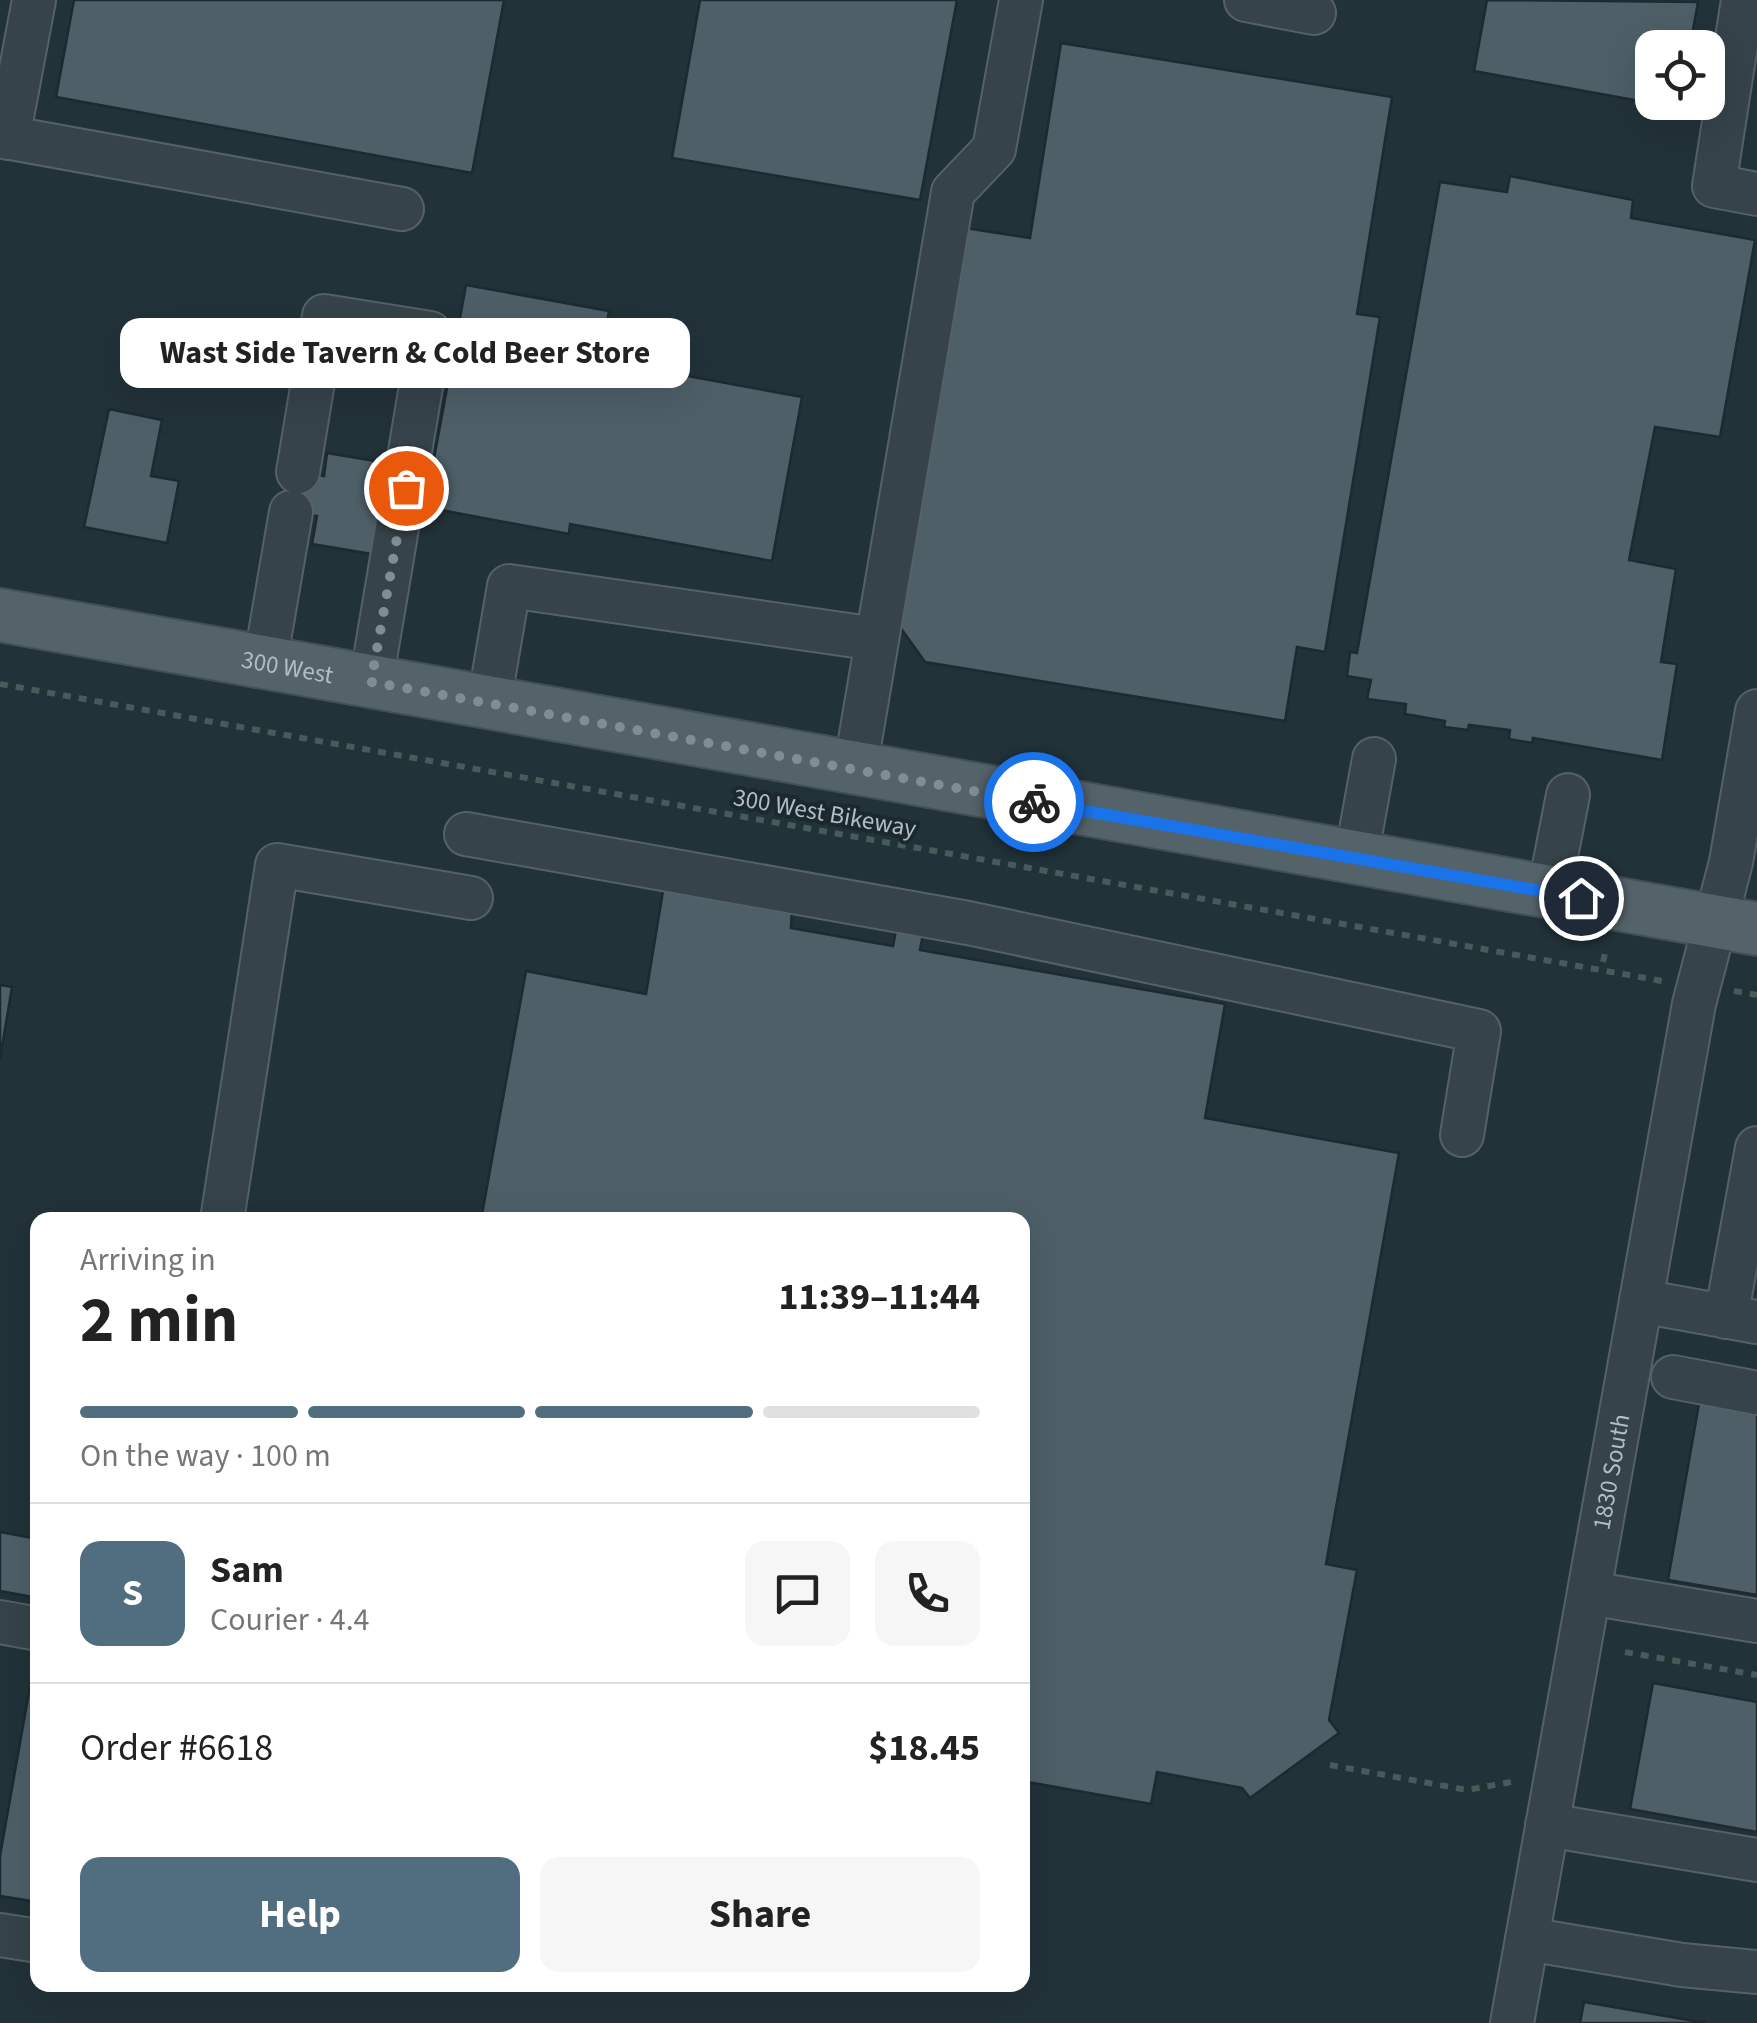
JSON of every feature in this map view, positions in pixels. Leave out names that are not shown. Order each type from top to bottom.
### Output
[{"type":"main road","name":"300 West","points":[[0,615],[1736,925]]},
{"type":"street","points":[[34,0],[4,137],[402,209]]},
{"type":"street","points":[[855,770],[952,192],[994,149],[1021,0]]},
{"type":"street","points":[[1246,0],[1314,13]]},
{"type":"street","points":[[1744,0],[1714,186],[1757,194]]},
{"type":"street","points":[[265,663],[324,316],[430,333],[371,682]]},
{"type":"street","points":[[489,703],[509,586],[876,638]]},
{"type":"street","name":"1830 South","points":[[1512,2023],[1694,1004],[1736,925],[1731,862],[1757,710]]},
{"type":"street","points":[[1356,858],[1374,759]]},
{"type":"street","points":[[1549,892],[1568,795]]},
{"type":"street","points":[[466,834],[968,923],[1480,1031],[1462,1135]]},
{"type":"street","points":[[223,1212],[277,865],[471,898]]},
{"type":"street","points":[[1641,1301],[1742,1320],[1757,1148]]},
{"type":"street","points":[[1673,1377],[1757,1392]]},
{"type":"street","points":[[1589,1593],[1757,1622]]},
{"type":"street","points":[[0,1622],[30,1628]]},
{"type":"street","points":[[1547,1825],[1757,1860]]},
{"type":"street","points":[[0,1935],[30,1940]]},
{"type":"street","points":[[1527,1938],[1682,1965],[1757,1972]]},
{"type":"path","name":"300 West Bikeway","points":[[0,684],[1643,978]]},
{"type":"path","points":[[1625,1652],[1757,1675]]},
{"type":"path","points":[[1330,1766],[1467,1790],[1510,1782]]},
{"type":"building","points":[[74,0],[504,0],[472,173],[56,97]]},
{"type":"building","points":[[700,0],[957,0],[920,200],[672,158]]},
{"type":"building","points":[[1487,0],[1698,2],[1693,30],[1635,30],[1635,100],[1474,71]]},
{"type":"building","points":[[1061,43],[1392,97],[1357,314],[1380,317],[1325,652],[1297,647],[1285,721],[925,662],[895,620],[959,227],[1030,238]]},
{"type":"building","points":[[1510,176],[1633,200],[1631,218],[1755,240],[1720,437],[1655,427],[1629,560],[1676,569],[1661,662],[1677,664],[1662,760],[1533,738],[1532,743],[1509,739],[1510,730],[1469,725],[1468,730],[1444,727],[1445,721],[1405,714],[1406,704],[1367,699],[1371,680],[1347,676],[1350,652],[1357,653],[1440,182],[1507,192]]},
{"type":"building","points":[[466,285],[609,311],[600,360],[802,397],[772,561],[570,524],[569,534],[425,507]]},
{"type":"building","points":[[109,409],[162,420],[151,476],[179,481],[167,543],[84,527]]},
{"type":"building","points":[[327,453],[393,464],[378,555],[312,544],[317,516],[281,511],[287,470],[324,476]]},
{"type":"building","points":[[664,885],[792,908],[791,928],[893,946],[897,925],[924,929],[920,950],[1225,1004],[1205,1118],[1399,1153],[1326,1564],[1357,1570],[1329,1720],[1339,1733],[1250,1798],[1242,1788],[1157,1772],[1151,1804],[1030,1782],[1030,1212],[482,1212],[526,971],[646,994]]},
{"type":"building","points":[[0,985],[12,987],[0,1059]]},
{"type":"building","points":[[1700,1398],[1757,1408],[1757,1595],[1668,1580]]},
{"type":"building","points":[[0,1532],[30,1538],[30,1597],[0,1591]]},
{"type":"building","points":[[1653,1683],[1757,1702],[1757,1832],[1630,1809]]},
{"type":"building","points":[[30,1686],[30,1901],[0,1896],[0,1856]]},
{"type":"building","points":[[1584,2002],[1706,2023],[1580,2023]]},
{"type":"way so far","points":[[406,488],[371,682],[1034,802]]},
{"type":"place","name":"Wast Side Tavern & Cold Beer Store","points":[[406,488]]},
{"type":"route","points":[[1034,802],[1581,898]]}]
